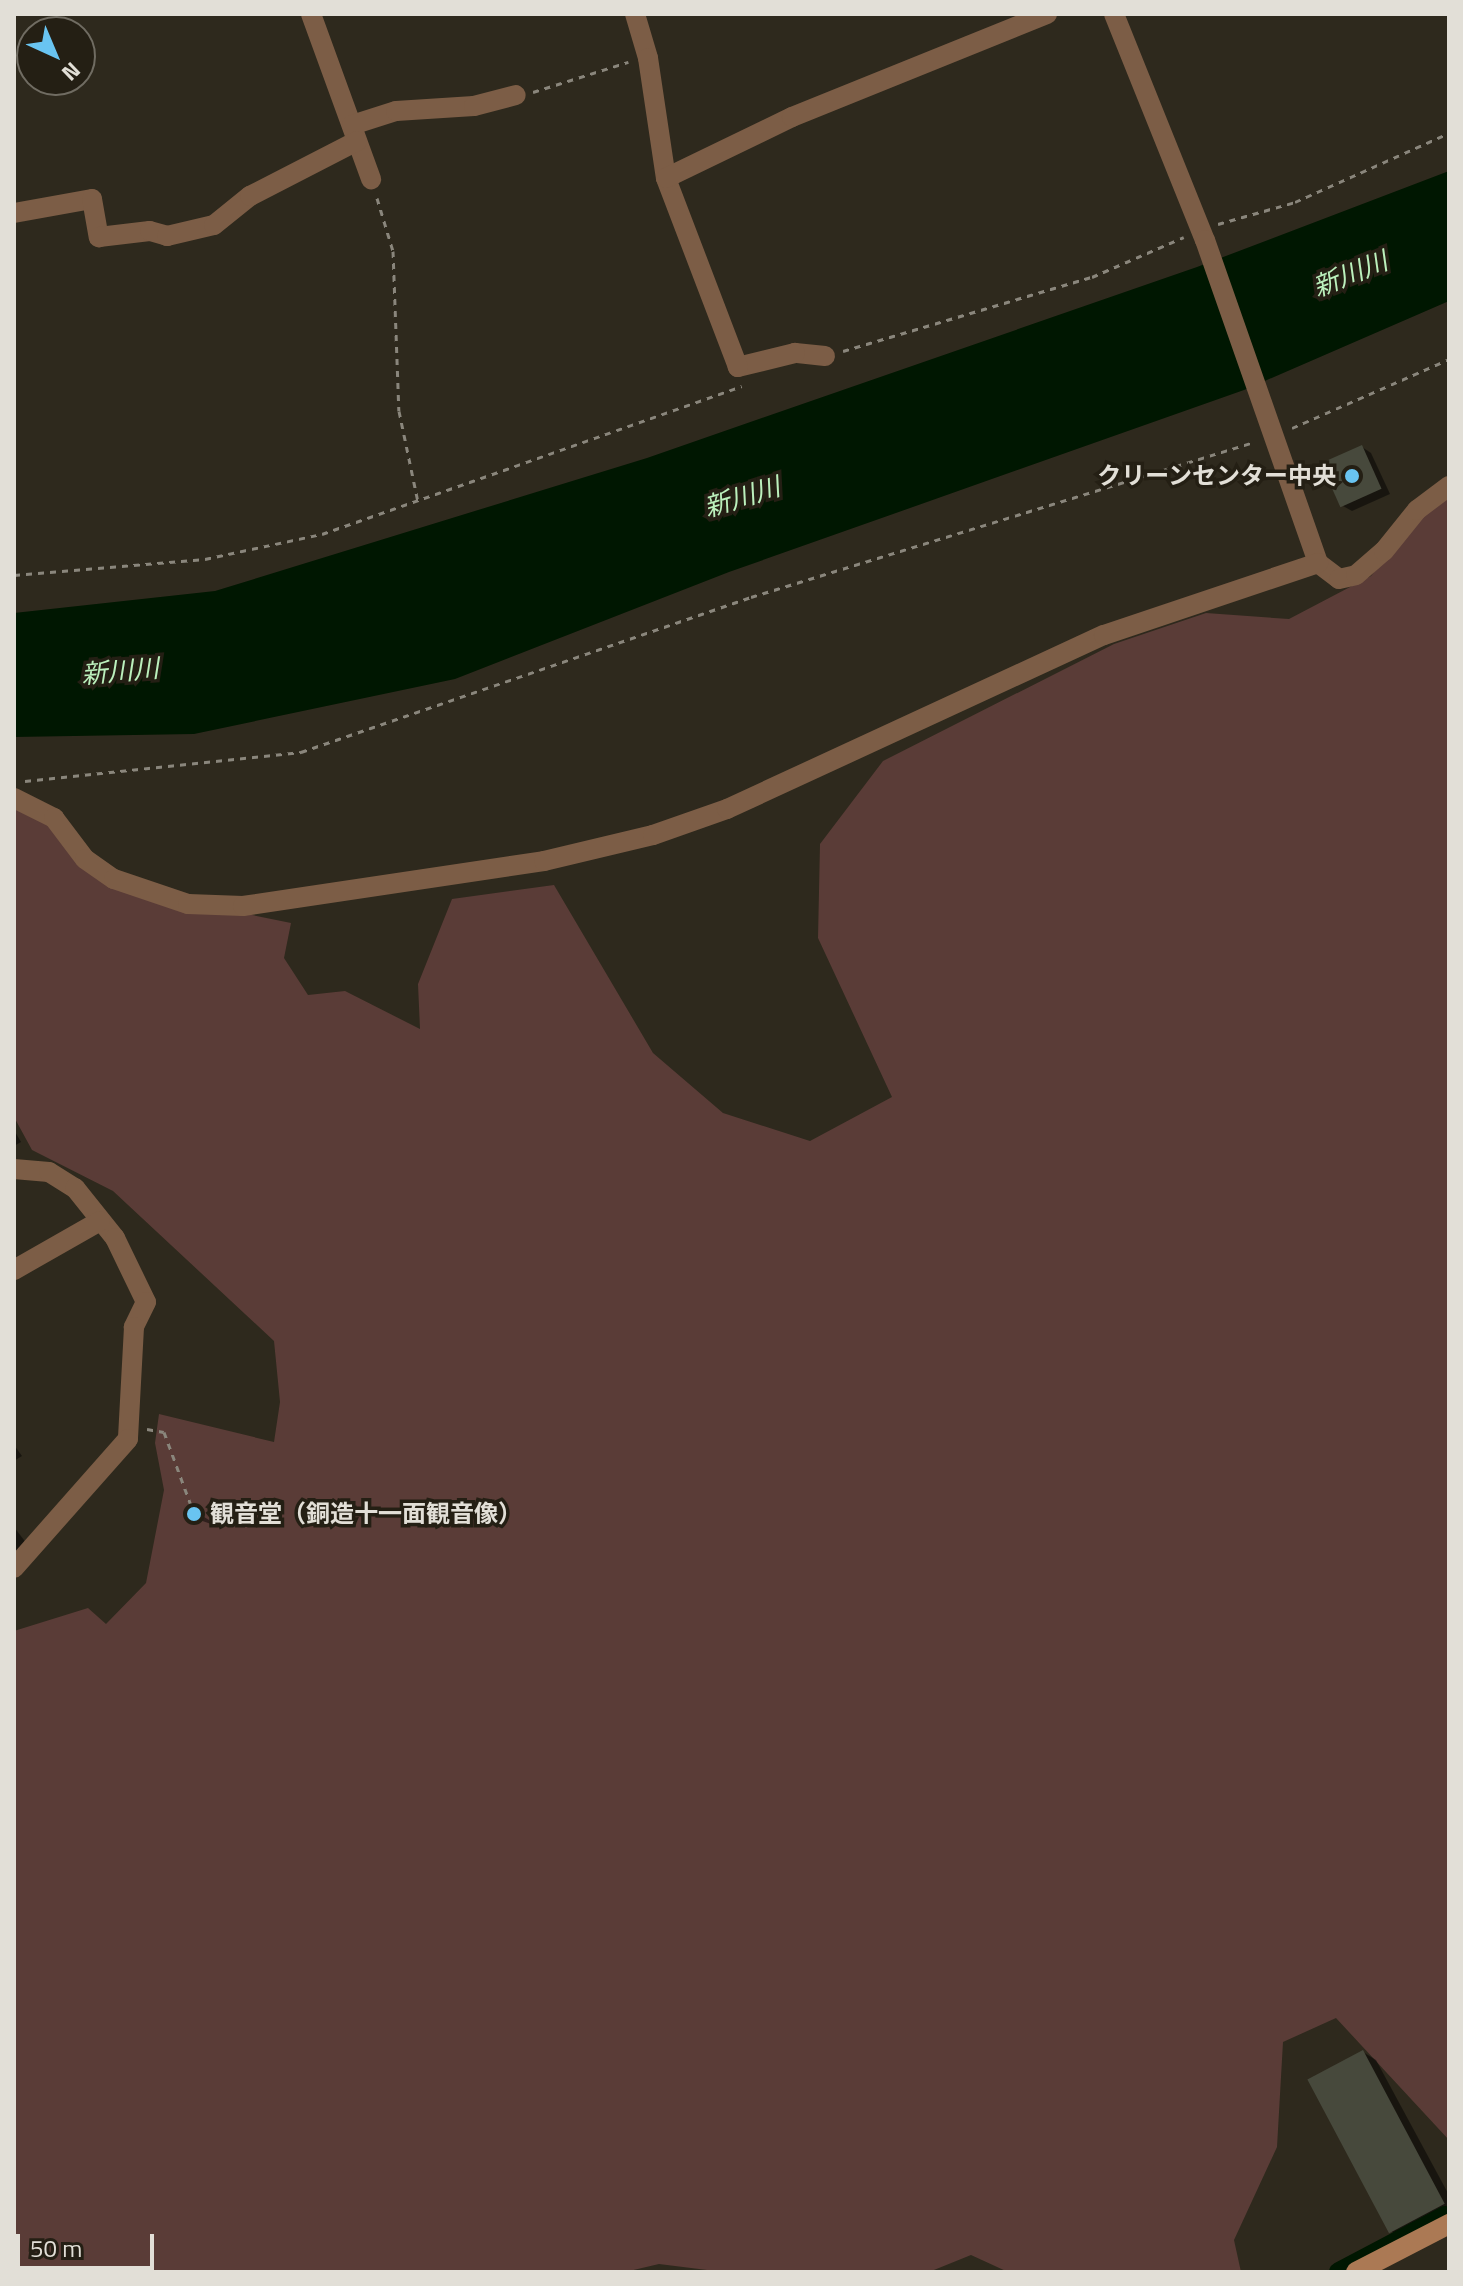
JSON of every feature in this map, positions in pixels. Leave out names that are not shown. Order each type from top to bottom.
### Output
[{"type":"main road","points":[[1363,2270],[1449,2224]]},
{"type":"street","points":[[311,14],[371,179]]},
{"type":"street","points":[[635,14],[648,58],[666,178],[738,367],[795,353],[825,356]]},
{"type":"street","points":[[666,178],[792,117],[1047,14]]},
{"type":"street","points":[[1114,14],[1203,235],[1318,563],[1339,579],[1356,575],[1384,551],[1417,510],[1449,486]]},
{"type":"street","points":[[14,213],[92,199],[99,237],[150,231],[167,236],[214,225],[250,196],[396,111],[474,106],[516,95]]},
{"type":"street","points":[[14,798],[54,818],[85,859],[114,879],[188,904],[243,906],[544,861],[653,835],[727,809],[1104,635],[1318,563]]},
{"type":"street","points":[[14,1169],[49,1172],[75,1188],[139,1280],[146,1302],[134,1327],[128,1439],[104,1471],[14,1568]]},
{"type":"street","points":[[14,1270],[100,1221]]},
{"type":"path","points":[[516,95],[648,58]]},
{"type":"path","points":[[825,356],[1092,277],[1295,202],[1449,133]]},
{"type":"path","points":[[371,179],[393,251],[399,411],[419,503]]},
{"type":"path","points":[[14,781],[301,752],[736,602],[1275,436],[1449,359]]},
{"type":"path","points":[[14,575],[205,559],[322,534],[419,503],[746,385]]},
{"type":"path","points":[[128,1427],[164,1432],[193,1511]]},
{"type":"shaded area","points":[[1449,498],[1449,2140],[1336,2018],[1283,2042],[1277,2147],[1234,2240],[1241,2272],[1008,2272],[971,2255],[929,2272],[723,2272],[659,2264],[625,2272],[14,2272],[14,1631],[88,1608],[106,1624],[146,1583],[164,1490],[155,1443],[159,1414],[274,1442],[280,1402],[274,1341],[113,1191],[32,1150],[14,1117],[14,803],[51,822],[135,891],[291,923],[284,958],[308,995],[345,991],[420,1029],[418,984],[452,899],[554,885],[653,1053],[723,1113],[810,1141],[892,1097],[818,938],[820,844],[883,761],[1114,644],[1206,613],[1289,619],[1371,576],[1429,503]]},
{"type":"water","name":"新川川","points":[[1449,171],[1449,301],[1244,390],[729,572],[455,679],[194,734],[14,737],[14,613],[215,591],[647,458],[1197,267]]},
{"type":"building","name":"クリーンセンター中央","points":[[1362,445],[1382,489],[1340,507],[1321,463]]},
{"type":"building","points":[[1363,2050],[1445,2204],[1389,2233],[1307,2080]]},
{"type":"waterway","points":[[1339,2272],[1445,2216]]},
{"type":"place","name":"クリーンセンター中央","points":[[1352,476]]},
{"type":"place","name":"観音堂（銅造十一面観音像）","points":[[194,1514]]}]
